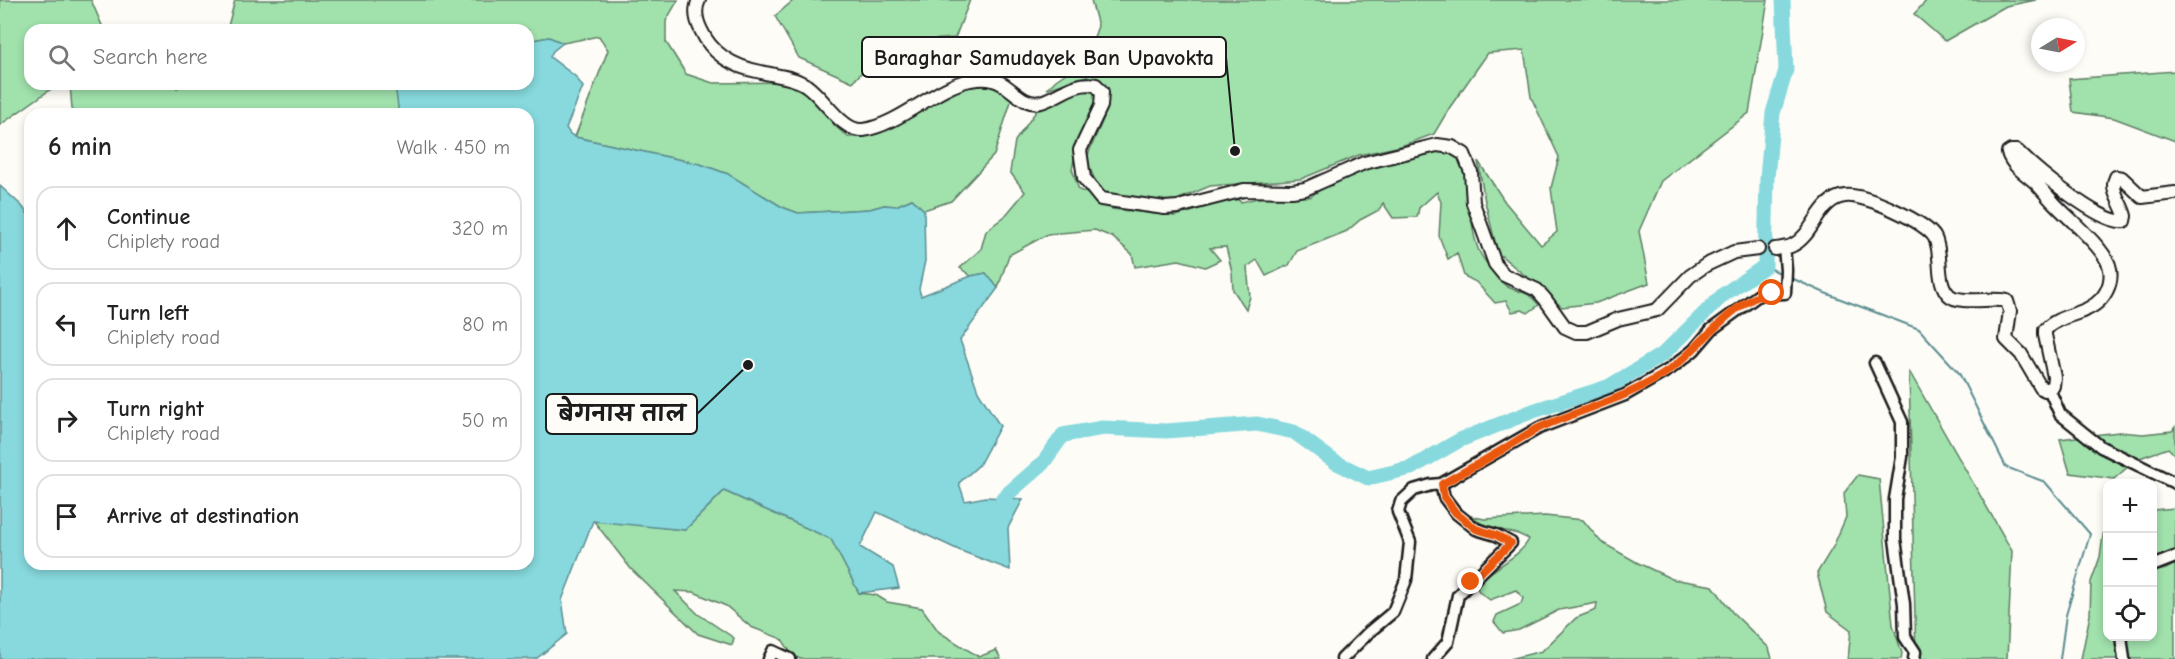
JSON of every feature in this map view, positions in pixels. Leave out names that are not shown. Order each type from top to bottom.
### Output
[{"type":"main road","points":[[699,0],[696,19],[699,27],[707,44],[725,61],[759,72],[788,76],[806,84],[849,127],[860,130],[881,124],[956,85],[971,80],[994,80],[1026,101],[1034,102],[1042,101],[1067,88],[1085,83],[1096,85],[1102,92],[1101,106],[1080,150],[1084,178],[1101,199],[1165,208],[1178,207],[1244,190],[1292,191],[1305,189],[1364,163],[1437,145],[1452,147],[1464,154],[1471,172],[1473,203],[1495,264],[1504,275],[1536,290],[1565,327],[1576,332],[1587,332],[1618,319],[1658,310],[1690,276],[1706,265],[1734,252],[1758,249]]},
{"type":"main road","points":[[1780,248],[1798,242],[1827,204],[1846,195],[1856,196],[1884,206],[1925,227],[1934,235],[1938,245],[1941,274],[1948,294],[1964,300],[2001,299],[2007,301],[2010,311],[2006,339],[2021,354],[2043,390],[2053,386],[2054,377],[2045,330],[2054,322],[2088,310],[2100,300],[2109,283],[2111,272],[2108,262],[2092,242],[2036,183],[2021,172],[2008,153],[2017,151],[2049,181],[2092,209],[2118,221],[2124,221],[2125,216],[2114,191],[2113,184],[2116,177],[2122,178],[2142,197],[2175,193]]},
{"type":"street","points":[[1342,659],[1393,612],[1406,580],[1410,542],[1398,512],[1401,502],[1414,490],[1431,484],[1442,484],[1539,428],[1625,396],[1670,369],[1694,350],[1712,329],[1760,294],[1785,292],[1786,270],[1780,248],[1758,249]]},
{"type":"street","points":[[1875,363],[1902,422],[1902,457],[1895,499],[1896,539],[1904,604],[1905,637],[1915,652],[1914,659]]},
{"type":"street","points":[[2049,388],[2060,414],[2101,447],[2175,483]]},
{"type":"street","points":[[1432,659],[1448,642],[1458,595],[1511,543],[1496,535],[1476,529],[1456,513],[1444,497],[1442,484]]},
{"type":"street","points":[[2157,564],[2175,557]]},
{"type":"street","points":[[2122,641],[2124,659]]},
{"type":"street","points":[[769,659],[773,651],[790,659]]},
{"type":"green space","points":[[0,0],[91,0],[101,24],[24,24],[24,90],[50,90],[0,125]]},
{"type":"green space","points":[[235,0],[678,0],[666,21],[666,42],[686,74],[713,83],[786,82],[804,91],[848,137],[862,137],[968,84],[997,84],[1013,95],[994,155],[951,201],[924,210],[912,199],[896,206],[884,205],[870,209],[798,213],[782,207],[728,174],[700,164],[575,137],[608,50],[599,36],[563,43],[549,37],[534,40],[534,24],[229,24]]},
{"type":"green space","points":[[794,0],[970,0],[955,38],[888,43],[853,82],[799,58],[775,16]]},
{"type":"green space","points":[[1091,0],[1768,0],[1749,113],[1661,181],[1639,231],[1649,283],[1596,303],[1562,307],[1498,253],[1485,202],[1478,161],[1505,202],[1541,245],[1557,232],[1551,188],[1559,157],[1531,97],[1524,50],[1488,53],[1434,134],[1401,146],[1359,155],[1301,179],[1210,186],[1177,200],[1132,203],[1099,190],[1086,159],[1104,117],[1108,88],[1086,76],[1047,89],[1086,59],[1098,26]]},
{"type":"green space","points":[[1927,0],[2036,0],[2006,6],[1945,41],[1914,14]]},
{"type":"green space","points":[[2175,71],[2175,141],[2114,118],[2073,112],[2069,79]]},
{"type":"green space","points":[[1086,88],[1098,95],[1078,141],[1072,169],[1079,190],[1092,195],[1112,209],[1175,216],[1194,211],[1230,195],[1241,202],[1275,195],[1310,197],[1341,176],[1366,166],[1385,161],[1406,160],[1425,150],[1458,152],[1467,175],[1473,227],[1479,251],[1505,285],[1527,294],[1539,305],[1528,313],[1522,310],[1512,312],[1506,301],[1495,303],[1476,282],[1464,276],[1457,253],[1448,259],[1439,236],[1441,202],[1437,192],[1419,208],[1417,217],[1393,218],[1383,203],[1379,210],[1360,220],[1347,231],[1297,251],[1289,265],[1266,276],[1257,260],[1247,267],[1250,297],[1246,309],[1233,290],[1232,272],[1226,247],[1210,248],[1220,260],[1205,267],[1179,260],[1135,267],[1132,254],[1112,237],[1095,230],[1048,234],[1009,255],[998,288],[986,273],[971,276],[960,268],[981,249],[986,231],[1005,216],[1025,192],[1010,172],[1015,141],[1039,107]]},
{"type":"green space","points":[[70,90],[397,90],[398,108],[72,108]]},
{"type":"green space","points":[[1909,371],[2012,551],[2007,659],[1916,659]]},
{"type":"green space","points":[[2175,427],[2175,455],[2168,448],[2137,459],[2114,479],[2070,473],[2060,439],[2119,432],[2143,434],[2172,431]]},
{"type":"green space","points":[[1858,475],[1879,479],[1893,625],[1902,653],[1901,659],[1848,659],[1851,630],[1827,612],[1817,573],[1833,547],[1846,517],[1844,493]]},
{"type":"green space","points":[[724,491],[831,539],[859,593],[876,595],[887,602],[922,608],[939,632],[979,657],[996,650],[1001,659],[800,659],[792,655],[782,639],[751,627],[726,606],[694,592],[675,591],[698,614],[734,638],[732,645],[698,634],[631,569],[593,520],[685,530]]},
{"type":"green space","points":[[2175,508],[2175,550],[2157,557],[2157,533],[2157,510]]},
{"type":"green space","points":[[1471,516],[1484,519],[1545,516],[1583,520],[1601,542],[1638,563],[1672,579],[1713,586],[1732,612],[1769,648],[1772,659],[1510,659],[1542,651],[1576,618],[1596,610],[1597,603],[1559,610],[1519,630],[1503,633],[1494,622],[1497,615],[1521,604],[1523,598],[1516,590],[1490,600],[1479,592],[1476,585],[1519,552],[1529,539],[1485,526]]},
{"type":"green space","points":[[2103,536],[2103,641],[2116,641],[2118,659],[2081,659],[2090,615],[2091,582],[2100,557]]},
{"type":"green space","points":[[2175,564],[2175,659],[2129,659],[2127,641],[2157,641],[2157,571]]},
{"type":"water","points":[[549,37],[563,43],[553,51],[550,57],[576,77],[583,87],[566,128],[575,137],[700,164],[728,174],[782,207],[798,213],[870,209],[884,205],[896,206],[912,199],[924,210],[925,261],[919,289],[921,296],[971,276],[986,273],[998,288],[960,340],[978,391],[1000,426],[979,465],[959,483],[965,501],[986,497],[1023,499],[1008,528],[1010,570],[961,551],[877,512],[860,547],[893,567],[899,588],[859,593],[831,539],[724,491],[685,530],[593,521],[562,600],[567,634],[536,659],[0,659],[0,186],[24,209],[24,570],[534,570],[534,108],[398,108],[396,90],[534,90],[534,40]]},
{"type":"waterway","points":[[1003,498],[1043,463],[1063,435],[1103,428],[1166,431],[1257,424],[1294,432],[1335,462],[1368,478],[1411,468],[1460,440],[1533,411],[1608,387],[1663,354],[1723,295],[1765,266],[1767,178],[1773,113],[1786,70],[1783,0]]},
{"type":"waterway","points":[[1765,266],[1782,274]]},
{"type":"waterway","points":[[1789,277],[1919,329],[1959,373],[2006,467],[2045,482],[2090,534],[2066,615],[2060,659]]},
{"type":"place","name":"Baraghar Samudayek Ban Upavokta","points":[[1235,151]]},
{"type":"place","name":"बेगनास ताल","points":[[748,365]]},
{"type":"route","points":[[1471,582],[1511,543],[1496,535],[1476,529],[1456,513],[1444,497],[1442,484],[1539,428],[1625,396],[1670,369],[1694,350],[1712,329],[1760,294],[1772,293]]}]
